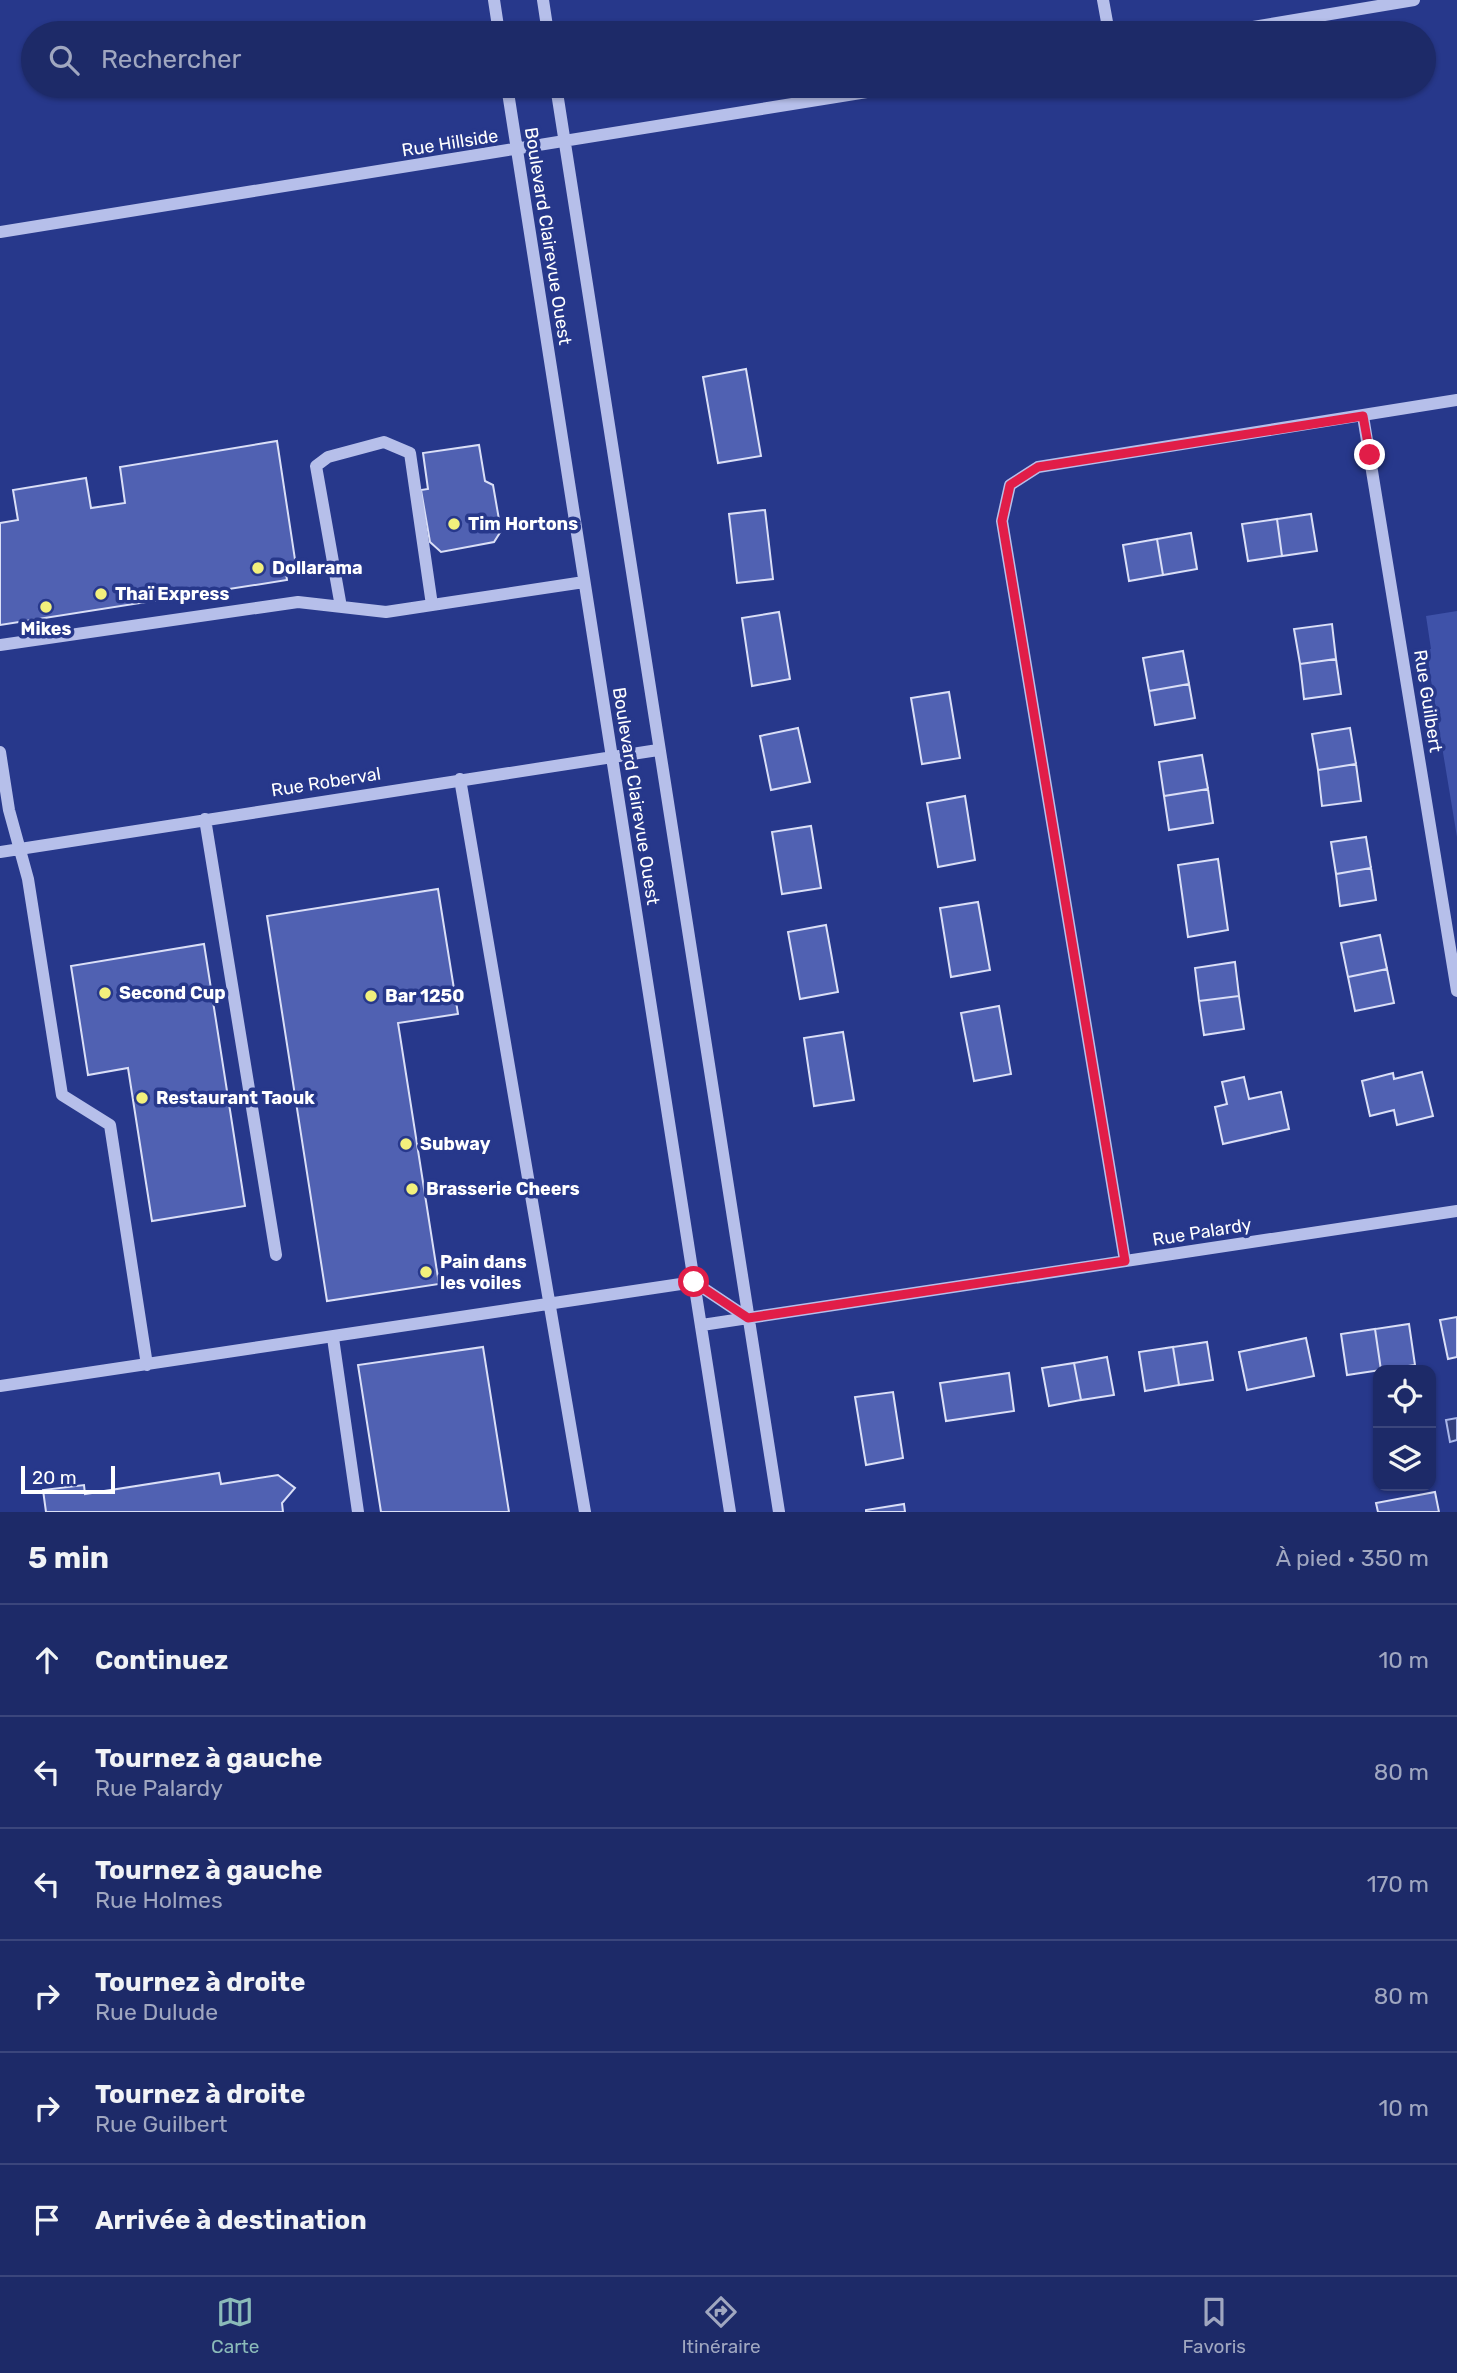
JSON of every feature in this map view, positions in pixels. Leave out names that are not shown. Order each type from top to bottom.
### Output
[{"type":"street","points":[[494,0],[497,21]]},
{"type":"street","points":[[543,0],[546,21]]},
{"type":"street","points":[[1103,0],[1107,21]]},
{"type":"street","points":[[1289,21],[1414,0]]},
{"type":"street","name":"Boulevard Clairevue Ouest","points":[[509,98],[730,1512]]},
{"type":"street","name":"Boulevard Clairevue Ouest","points":[[558,98],[779,1512]]},
{"type":"street","name":"Rue Hillside","points":[[0,232],[833,98]]},
{"type":"street","points":[[1125,1261],[1002,521],[1010,485],[1038,467],[1457,400]]},
{"type":"street","name":"Rue Guilbert","points":[[1363,416],[1457,991]]},
{"type":"street","points":[[341,607],[316,466],[328,457],[384,442],[410,453],[432,605]]},
{"type":"street","points":[[0,645],[298,602],[386,612],[584,582]]},
{"type":"street","name":"Rue Roberval","points":[[0,852],[659,750]]},
{"type":"street","points":[[0,752],[9,810],[21,848],[62,1095],[110,1125],[147,1365]]},
{"type":"street","points":[[460,779],[585,1512]]},
{"type":"street","points":[[205,819],[276,1255]]},
{"type":"street","name":"Rue Palardy","points":[[702,1325],[1457,1212]]},
{"type":"street","points":[[0,1386],[694,1282],[748,1318]]},
{"type":"street","points":[[333,1338],[358,1512]]},
{"type":"shaded area","points":[[1457,611],[1457,837],[1426,650],[1431,649],[1426,616]]},
{"type":"shaded area","points":[[1457,1418],[1457,1440],[1450,1442],[1446,1420]]},
{"type":"building","points":[[746,369],[761,456],[718,463],[703,377]]},
{"type":"building","points":[[277,441],[296,566],[285,567],[287,580],[0,625],[0,523],[18,520],[13,490],[86,478],[91,508],[125,503],[120,467]]},
{"type":"building","points":[[479,445],[485,481],[493,485],[501,531],[494,542],[441,552],[430,542],[421,490],[428,489],[423,453]]},
{"type":"building","points":[[765,510],[773,579],[737,583],[729,514]]},
{"type":"building","points":[[1311,514],[1317,551],[1282,556],[1277,519]]},
{"type":"building","points":[[1277,519],[1282,556],[1248,561],[1242,524]]},
{"type":"building","points":[[1191,533],[1197,569],[1163,575],[1157,539]]},
{"type":"building","points":[[1157,539],[1163,575],[1129,581],[1123,545]]},
{"type":"building","points":[[779,612],[790,679],[752,686],[742,618]]},
{"type":"building","points":[[1332,624],[1336,659],[1300,664],[1294,629]]},
{"type":"building","points":[[1183,651],[1189,684],[1149,691],[1143,658]]},
{"type":"building","points":[[1336,659],[1341,694],[1304,699],[1300,664]]},
{"type":"building","points":[[1189,684],[1195,718],[1155,725],[1149,691]]},
{"type":"building","points":[[949,692],[960,758],[922,764],[911,698]]},
{"type":"building","points":[[798,728],[810,782],[771,790],[760,736]]},
{"type":"building","points":[[1350,728],[1356,764],[1318,770],[1312,734]]},
{"type":"building","points":[[1202,755],[1208,789],[1164,796],[1159,762]]},
{"type":"building","points":[[1356,764],[1361,801],[1322,806],[1318,770]]},
{"type":"building","points":[[1208,789],[1213,823],[1169,830],[1164,796]]},
{"type":"building","points":[[965,796],[975,860],[938,867],[927,803]]},
{"type":"building","points":[[811,826],[821,888],[782,894],[772,832]]},
{"type":"building","points":[[1366,837],[1371,868],[1336,874],[1331,842]]},
{"type":"building","points":[[1218,859],[1228,930],[1188,937],[1178,865]]},
{"type":"building","points":[[1371,868],[1376,900],[1340,906],[1336,874]]},
{"type":"building","points":[[438,889],[458,1014],[398,1023],[439,1284],[327,1301],[267,916]]},
{"type":"building","points":[[978,902],[990,970],[951,977],[940,908]]},
{"type":"building","points":[[826,925],[838,992],[800,999],[788,932]]},
{"type":"building","points":[[1380,935],[1387,969],[1348,977],[1341,943]]},
{"type":"building","points":[[204,944],[245,1206],[152,1221],[128,1068],[88,1075],[71,966]]},
{"type":"building","points":[[1235,962],[1239,996],[1199,1001],[1195,968]]},
{"type":"building","points":[[1387,969],[1394,1003],[1355,1011],[1348,977]]},
{"type":"building","points":[[1239,996],[1244,1029],[1204,1035],[1199,1001]]},
{"type":"building","points":[[999,1006],[1011,1074],[974,1081],[961,1013]]},
{"type":"building","points":[[843,1032],[854,1100],[814,1106],[804,1038]]},
{"type":"building","points":[[1422,1072],[1433,1116],[1397,1125],[1394,1110],[1370,1116],[1362,1081],[1393,1073],[1394,1079]]},
{"type":"building","points":[[1244,1077],[1249,1099],[1281,1092],[1289,1129],[1223,1144],[1215,1107],[1227,1104],[1222,1082]]},
{"type":"building","points":[[1457,1317],[1457,1357],[1448,1359],[1440,1320]]},
{"type":"building","points":[[1409,1324],[1415,1365],[1380,1365],[1375,1329]]},
{"type":"building","points":[[1375,1329],[1380,1365],[1373,1365],[1373,1371],[1347,1375],[1341,1334]]},
{"type":"building","points":[[1306,1338],[1314,1376],[1247,1390],[1239,1352]]},
{"type":"building","points":[[1207,1342],[1213,1380],[1179,1385],[1173,1347]]},
{"type":"building","points":[[483,1347],[509,1512],[381,1512],[358,1365]]},
{"type":"building","points":[[1173,1347],[1179,1385],[1145,1391],[1139,1352]]},
{"type":"building","points":[[1107,1357],[1114,1395],[1081,1400],[1074,1363]]},
{"type":"building","points":[[1074,1363],[1081,1400],[1049,1406],[1042,1368]]},
{"type":"building","points":[[1009,1373],[1014,1411],[946,1421],[940,1383]]},
{"type":"building","points":[[893,1392],[903,1458],[866,1465],[855,1397]]},
{"type":"building","points":[[219,1473],[221,1484],[278,1475],[295,1488],[282,1503],[283,1512],[46,1512],[43,1490],[84,1485],[85,1494]]},
{"type":"building","points":[[1435,1492],[1439,1512],[1378,1512],[1376,1503]]},
{"type":"building","points":[[904,1504],[905,1512],[866,1512],[866,1510]]},
{"type":"place","name":"Tim Hortons","points":[[454,524]]},
{"type":"place","name":"Dollarama","points":[[258,568]]},
{"type":"place","name":"Thaï Express","points":[[101,594]]},
{"type":"place","name":"Mikes","points":[[46,607]]},
{"type":"place","name":"Second Cup","points":[[105,993]]},
{"type":"place","name":"Bar 1250","points":[[371,996]]},
{"type":"place","name":"Restaurant Taouk","points":[[142,1098]]},
{"type":"place","name":"Subway","points":[[406,1144]]},
{"type":"place","name":"Brasserie Cheers","points":[[412,1189]]},
{"type":"place","name":"Pain dans les voiles","points":[[426,1272]]},
{"type":"route","points":[[694,1282],[748,1318],[1125,1261],[1002,521],[1010,485],[1038,467],[1363,416],[1370,455]]}]
